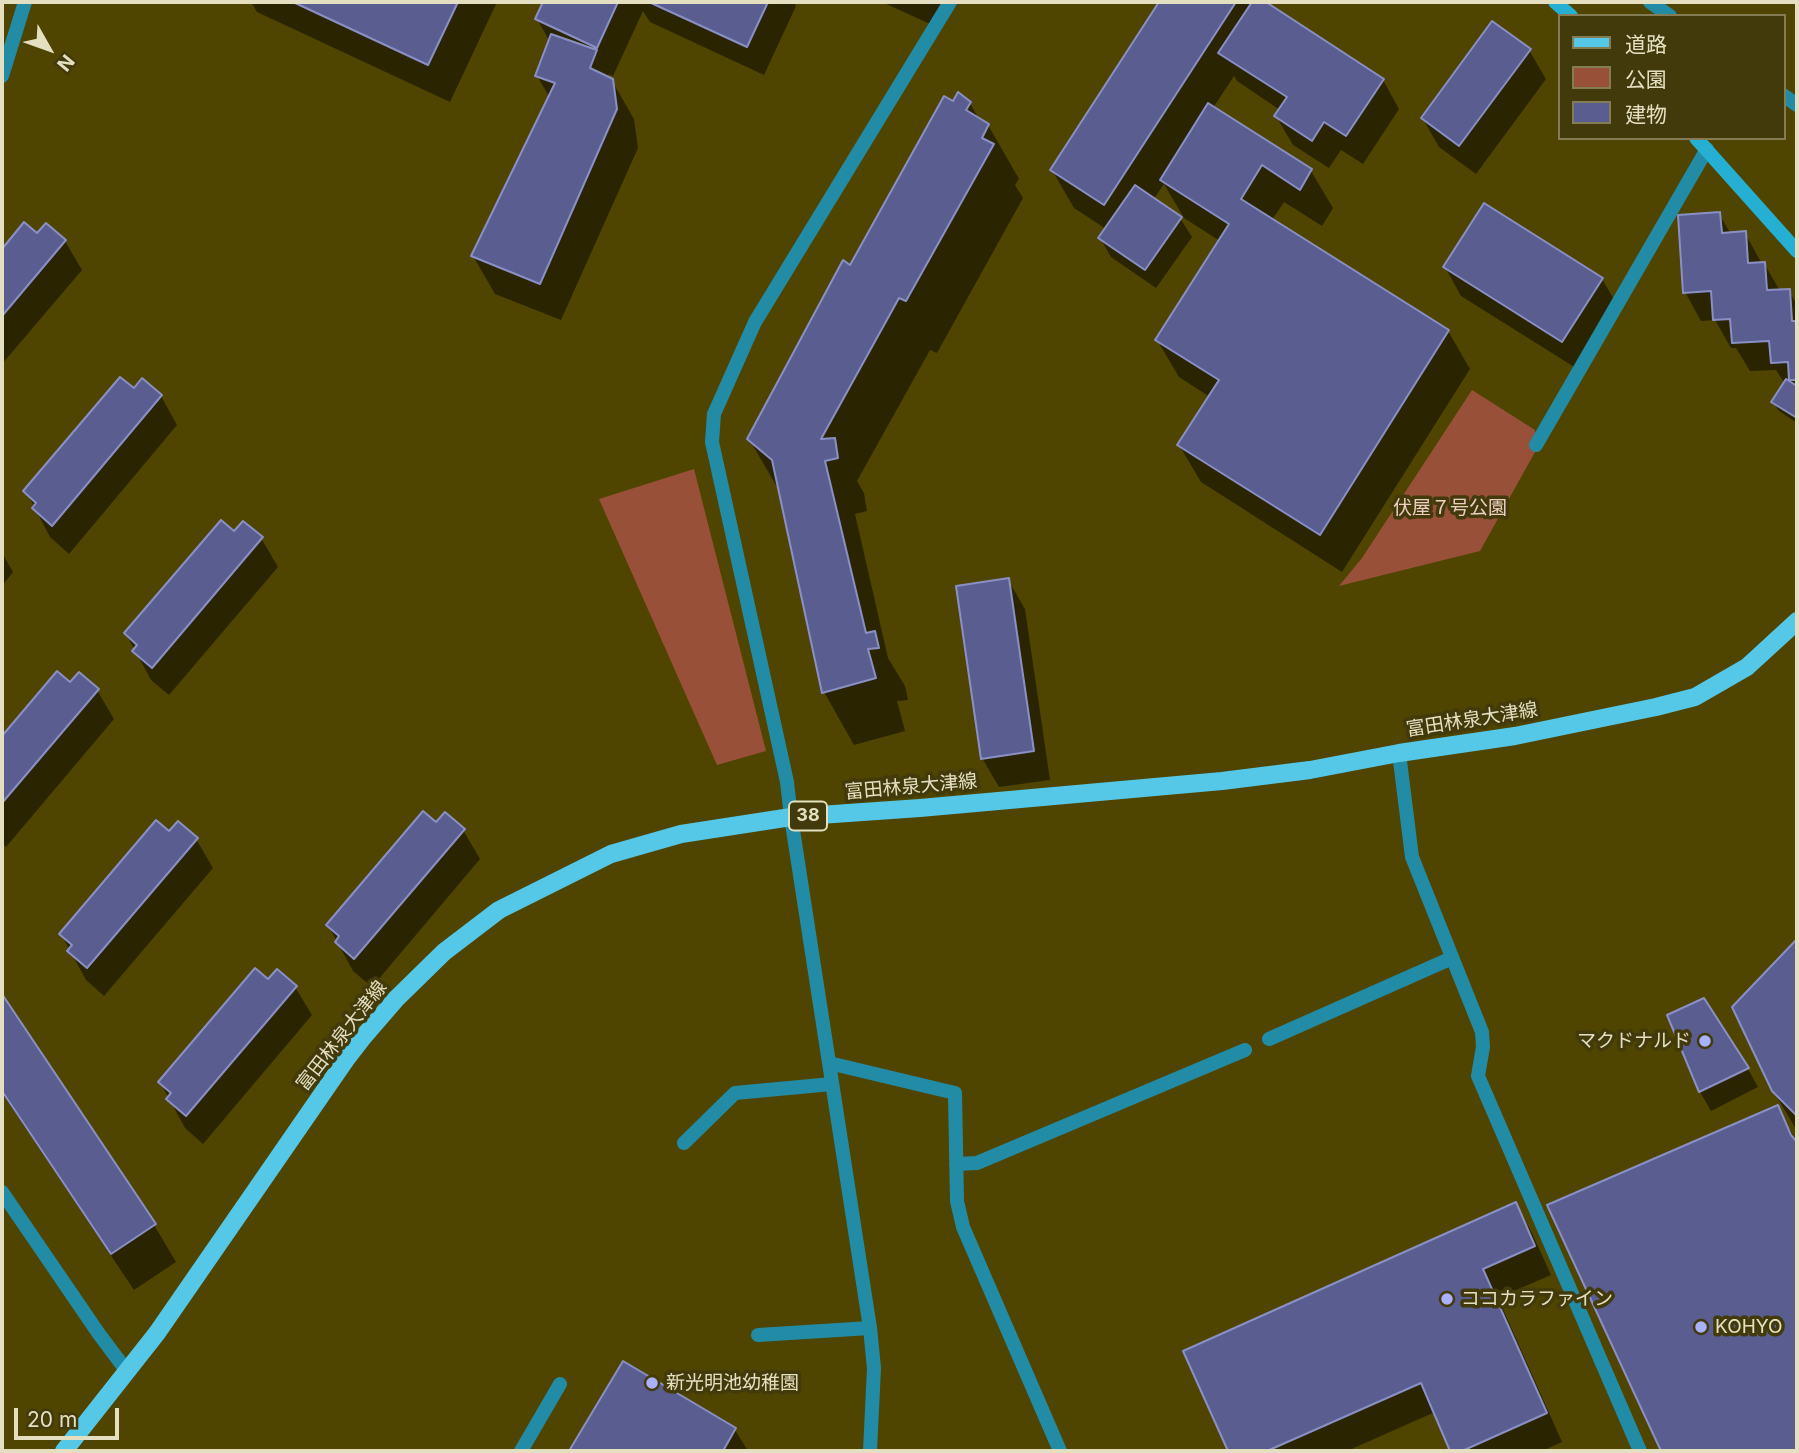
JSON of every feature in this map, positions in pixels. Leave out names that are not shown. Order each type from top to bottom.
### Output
[{"type":"main road","points":[[1555,2],[1569,14]]},
{"type":"main road","points":[[1698,140],[1797,251]]},
{"type":"main road","name":"富田林泉大津線","points":[[64,1451],[157,1333],[364,1036],[396,999],[444,952],[499,910],[611,854],[681,834],[792,817],[1222,781],[1310,770],[1399,753],[1515,736],[1695,697],[1747,667],[1797,621]]},
{"type":"street","points":[[2,76],[25,2]]},
{"type":"street","points":[[870,1451],[874,1368],[870,1328],[787,782],[712,442],[714,414],[755,322],[950,2]]},
{"type":"street","points":[[1650,2],[1667,14]]},
{"type":"street","points":[[1536,446],[1707,149]]},
{"type":"street","points":[[1399,753],[1412,857],[1482,1032],[1479,1076],[1640,1451]]},
{"type":"street","points":[[1269,1039],[1452,958]]},
{"type":"street","points":[[956,1164],[977,1163],[1245,1050]]},
{"type":"street","points":[[829,1063],[955,1093],[957,1201],[963,1227],[1060,1451]]},
{"type":"street","points":[[684,1143],[735,1093],[832,1084]]},
{"type":"street","points":[[2,1192],[126,1370]]},
{"type":"street","points":[[758,1335],[870,1328]]},
{"type":"street","points":[[521,1451],[560,1384]]},
{"type":"green space","name":"伏屋７号公園","points":[[1472,390],[1535,430],[1535,452],[1480,551],[1339,586],[1362,558]]},
{"type":"green space","points":[[694,469],[766,751],[717,765],[599,499]]},
{"type":"building","points":[[293,2],[458,2],[428,65]]},
{"type":"building","points":[[543,2],[618,2],[597,48],[535,19]]},
{"type":"building","points":[[649,2],[768,2],[747,47]]},
{"type":"building","points":[[1159,2],[1236,2],[1104,205],[1050,170]]},
{"type":"building","points":[[1252,2],[1266,2],[1384,79],[1346,136],[1324,122],[1312,141],[1274,116],[1287,97],[1218,53]]},
{"type":"building","points":[[1492,21],[1531,49],[1459,146],[1421,118]]},
{"type":"building","points":[[551,34],[597,50],[590,68],[613,79],[617,109],[540,284],[471,256],[555,83],[535,76]]},
{"type":"building","points":[[958,92],[971,102],[966,110],[989,124],[982,138],[994,144],[906,301],[899,298],[821,439],[835,438],[838,458],[825,461],[866,633],[875,631],[879,648],[868,649],[876,678],[822,693],[772,460],[747,439],[843,260],[850,265],[944,96],[953,101]]},
{"type":"building","points":[[1208,103],[1312,169],[1300,190],[1262,165],[1241,199],[1449,330],[1320,535],[1177,445],[1219,380],[1155,340],[1229,224],[1160,180]]},
{"type":"building","points":[[1135,185],[1182,217],[1145,270],[1098,238]]},
{"type":"building","points":[[1484,203],[1603,278],[1562,342],[1443,267]]},
{"type":"building","points":[[1720,212],[1722,233],[1746,231],[1748,263],[1765,262],[1767,290],[1790,289],[1792,321],[1797,321],[1797,380],[1789,380],[1788,362],[1771,363],[1769,341],[1732,343],[1730,319],[1713,320],[1711,291],[1683,293],[1678,215]]},
{"type":"building","points":[[24,222],[37,233],[46,223],[66,240],[2,316],[2,249]]},
{"type":"building","points":[[120,377],[134,388],[142,378],[162,395],[52,526],[32,508],[36,503],[23,491]]},
{"type":"building","points":[[1786,379],[1797,386],[1797,418],[1771,402]]},
{"type":"building","points":[[221,520],[234,531],[243,521],[263,537],[152,668],[132,651],[137,645],[124,633]]},
{"type":"building","points":[[1009,578],[1034,751],[981,759],[956,586]]},
{"type":"building","points":[[57,671],[70,682],[79,672],[99,689],[2,803],[2,736]]},
{"type":"building","points":[[423,811],[436,822],[445,812],[465,829],[354,959],[335,942],[339,936],[326,925]]},
{"type":"building","points":[[156,820],[169,831],[178,821],[198,838],[87,968],[67,951],[72,945],[59,934]]},
{"type":"building","points":[[1797,939],[1797,1116],[1772,1091],[1732,1007]]},
{"type":"building","points":[[255,968],[268,979],[277,969],[297,986],[186,1116],[166,1099],[171,1093],[158,1082]]},
{"type":"building","points":[[2,994],[156,1224],[111,1254],[2,1091]]},
{"type":"building","name":"マクドナルド","points":[[1704,998],[1749,1068],[1699,1092],[1667,1015]]},
{"type":"building","name":"KOHYO","points":[[1778,1105],[1791,1135],[1797,1142],[1797,1449],[1661,1451],[1547,1205]]},
{"type":"building","points":[[1516,1202],[1535,1246],[1483,1269],[1547,1413],[1462,1451],[1450,1451],[1421,1383],[1267,1451],[1228,1451],[1183,1351]]},
{"type":"building","points":[[623,1361],[736,1428],[723,1451],[569,1451]]},
{"type":"place","name":"マクドナルド","points":[[1705,1041]]},
{"type":"place","name":"ココカラファイン","points":[[1447,1299]]},
{"type":"place","name":"KOHYO","points":[[1701,1327]]},
{"type":"place","name":"新光明池幼稚園","points":[[652,1383]]}]
